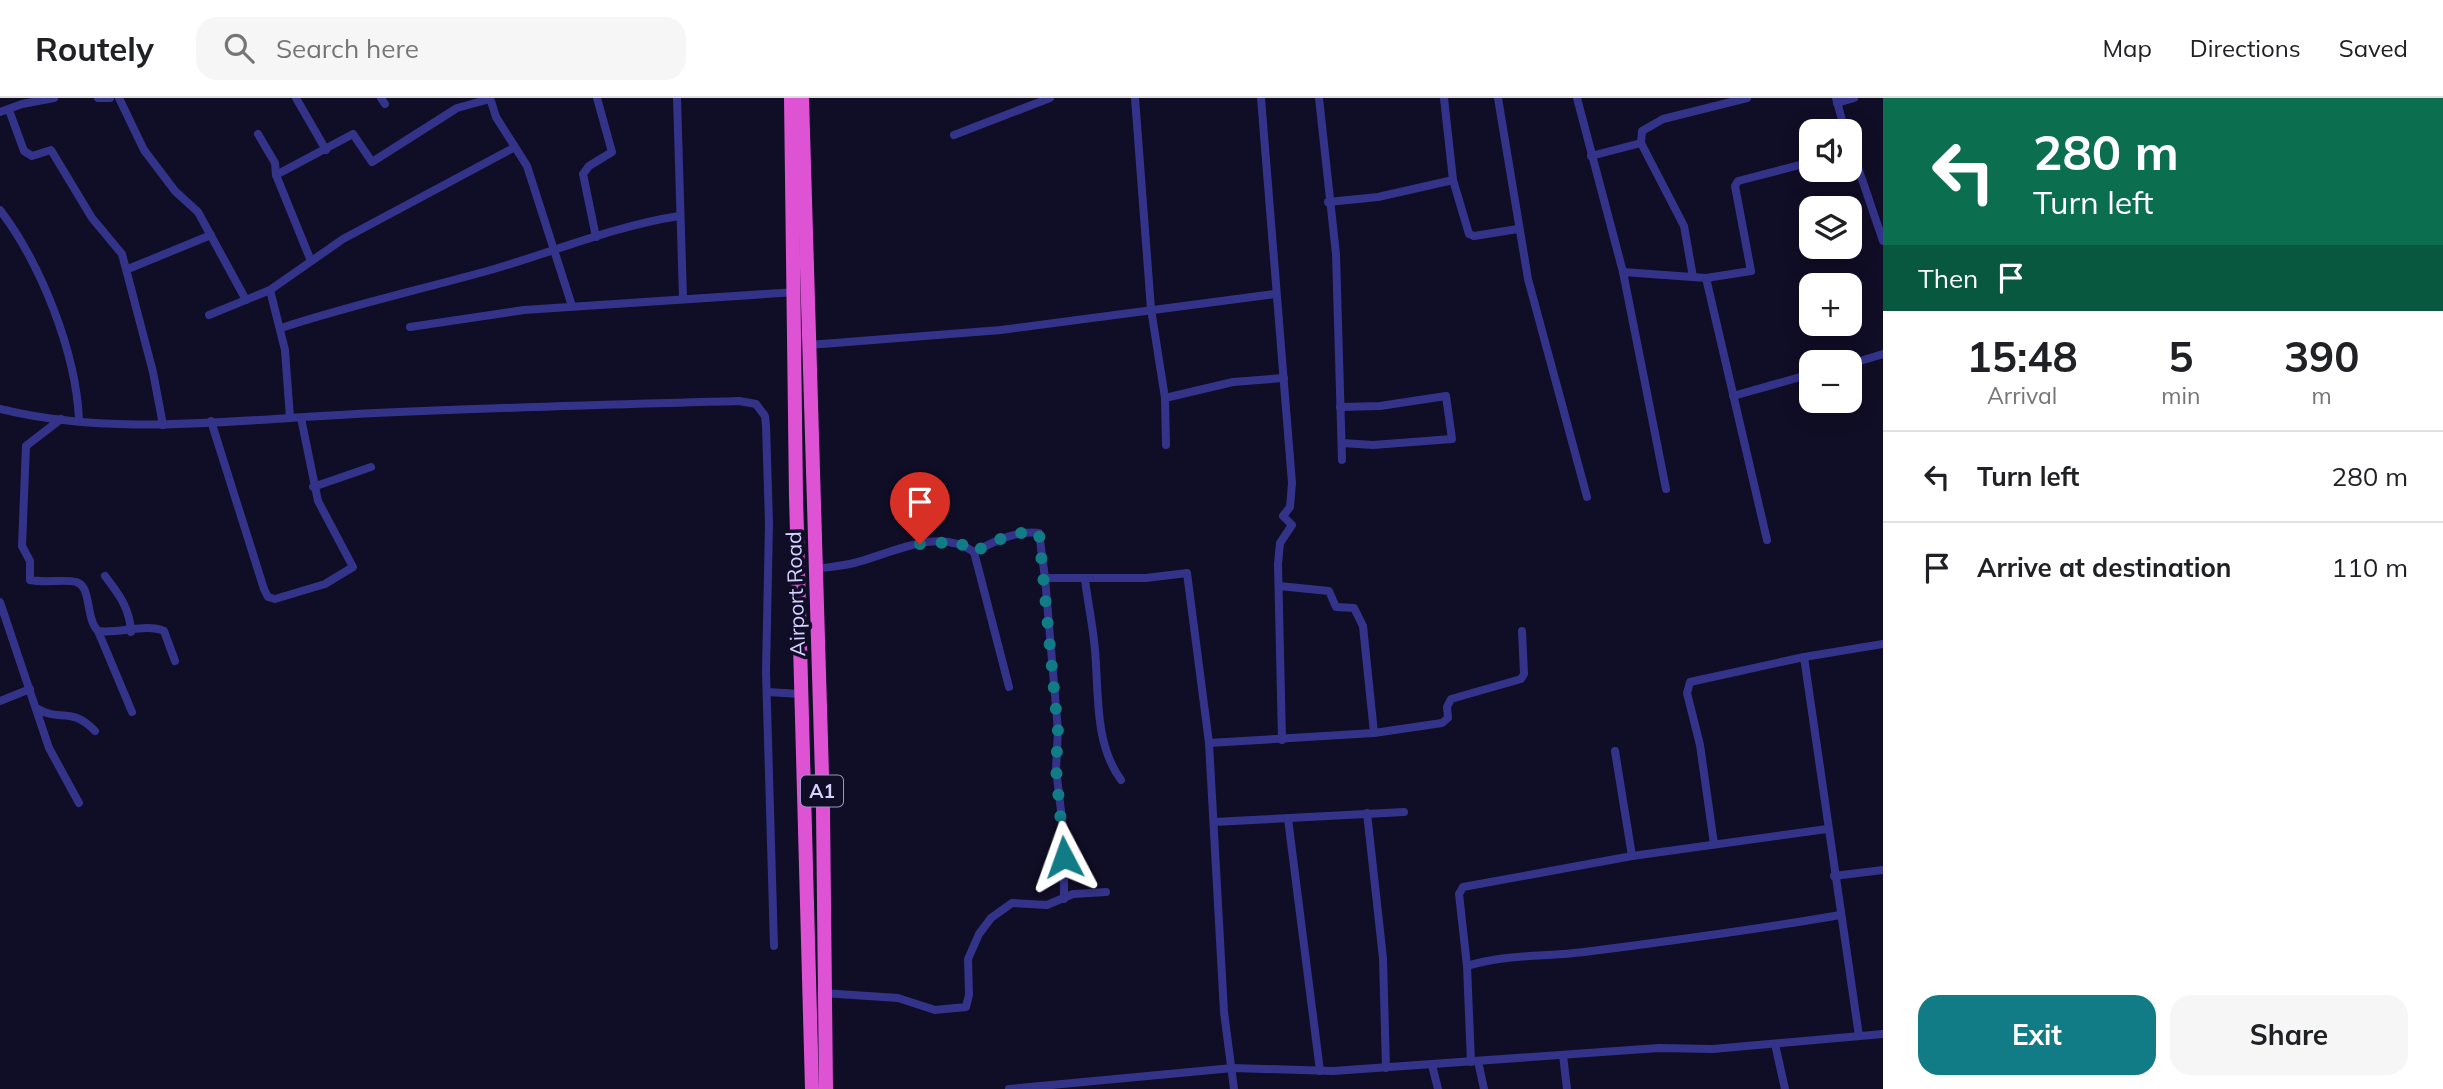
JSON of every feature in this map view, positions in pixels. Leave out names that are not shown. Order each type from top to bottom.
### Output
[{"type":"highway","name":"Airport Road","points":[[791,98],[796,292],[796,496],[812,1089]]},
{"type":"highway","name":"Airport Road","points":[[802,98],[823,809],[826,1089]]},
{"type":"street","points":[[54,98],[22,104],[4,111],[24,150],[32,156],[51,150],[92,218],[122,254],[128,270],[163,425]]},
{"type":"street","points":[[98,98],[110,98]]},
{"type":"street","points":[[119,98],[144,150],[175,191],[198,212],[246,300]]},
{"type":"street","points":[[296,98],[326,150]]},
{"type":"street","points":[[276,175],[353,134],[372,162],[457,108],[490,98],[496,117],[527,166],[572,306]]},
{"type":"street","points":[[596,237],[583,174],[589,166],[612,152],[597,98]]},
{"type":"street","points":[[677,98],[683,298]]},
{"type":"street","points":[[954,135],[1050,98]]},
{"type":"street","points":[[1135,98],[1151,309],[1165,398],[1166,445]]},
{"type":"street","points":[[1261,98],[1292,483],[1290,507],[1283,516],[1292,525],[1280,543],[1283,740]]},
{"type":"street","points":[[1319,98],[1335,254],[1342,460]]},
{"type":"street","points":[[1444,98],[1454,180],[1469,234],[1474,236],[1518,229]]},
{"type":"street","points":[[1498,98],[1528,279],[1587,497]]},
{"type":"street","points":[[1577,98],[1623,272],[1667,489]]},
{"type":"street","points":[[1693,277],[1684,226],[1641,143],[1642,131],[1663,119],[1747,98]]},
{"type":"street","points":[[1842,119],[1837,101],[1854,98]]},
{"type":"street","points":[[258,134],[275,163],[276,175],[311,261]]},
{"type":"street","points":[[1591,156],[1641,143]]},
{"type":"street","points":[[209,315],[270,290],[343,239],[515,148]]},
{"type":"street","points":[[1623,272],[1706,278],[1751,271],[1736,183],[1799,165]]},
{"type":"street","points":[[1862,179],[1883,241]]},
{"type":"street","points":[[1328,202],[1378,197],[1454,180]]},
{"type":"street","points":[[0,210],[38,274],[60,328],[78,403],[79,420]]},
{"type":"street","points":[[281,328],[553,251],[642,222],[680,216]]},
{"type":"street","points":[[128,270],[211,235]]},
{"type":"street","points":[[1706,278],[1767,540]]},
{"type":"street","points":[[270,290],[281,328],[289,418]]},
{"type":"street","points":[[410,327],[572,306],[796,292]]},
{"type":"street","points":[[810,345],[1001,330],[1275,294]]},
{"type":"street","points":[[1862,360],[1883,354]]},
{"type":"street","points":[[1733,396],[1799,377]]},
{"type":"street","points":[[1165,398],[1233,382],[1284,378]]},
{"type":"street","points":[[1340,408],[1380,406],[1446,396],[1452,439],[1373,445],[1342,443]]},
{"type":"street","points":[[0,398],[1,410],[61,419],[163,425],[555,407],[739,401],[756,404],[765,416],[766,425],[769,523],[765,610],[774,946]]},
{"type":"street","points":[[211,421],[268,597],[275,599],[310,590],[342,576],[353,568],[313,487],[300,418]]},
{"type":"street","points":[[61,419],[26,446],[22,546],[30,561],[30,580],[56,584],[74,581],[85,590],[89,619],[98,631],[132,712]]},
{"type":"street","points":[[313,487],[372,467]]},
{"type":"street","points":[[974,552],[1007,537],[1029,531],[1039,533],[1058,731],[1056,768],[1064,836],[1064,899]]},
{"type":"street","points":[[816,569],[851,564],[890,551],[936,541],[958,542],[974,552],[1009,687]]},
{"type":"street","points":[[1045,578],[1082,577],[1085,580],[1187,573],[1209,743],[1224,1012],[1234,1089]]},
{"type":"street","points":[[105,576],[122,598],[130,618],[131,632]]},
{"type":"street","points":[[1085,580],[1095,653],[1101,732],[1114,771],[1121,780]]},
{"type":"street","points":[[1279,586],[1329,592],[1336,607],[1354,608],[1363,626],[1374,733]]},
{"type":"street","points":[[0,603],[49,748],[79,803]]},
{"type":"street","points":[[98,631],[131,632],[157,628],[164,631],[174,661]]},
{"type":"street","points":[[1209,743],[1374,733],[1442,723],[1448,718],[1447,706],[1451,699],[1521,679],[1524,674],[1522,631]]},
{"type":"street","points":[[1714,844],[1702,758],[1686,687],[1696,678],[1883,644]]},
{"type":"street","points":[[1804,657],[1859,1037]]},
{"type":"street","points":[[0,701],[30,689]]},
{"type":"street","points":[[767,692],[801,694]]},
{"type":"street","points":[[38,709],[46,715],[63,713],[77,717],[95,731]]},
{"type":"street","points":[[1615,751],[1632,856]]},
{"type":"street","points":[[1214,822],[1404,812]]},
{"type":"street","points":[[1367,814],[1383,958],[1386,1068]]},
{"type":"street","points":[[1288,819],[1320,1070]]},
{"type":"street","points":[[1485,1089],[1474,1062],[1459,894],[1463,887],[1632,856],[1827,829]]},
{"type":"street","points":[[1834,877],[1883,870]]},
{"type":"street","points":[[823,993],[898,998],[935,1010],[966,1007],[969,995],[968,959],[979,934],[991,918],[1012,903],[1047,905],[1073,894],[1106,892]]},
{"type":"street","points":[[1467,966],[1485,960],[1583,953],[1679,937],[1735,934],[1840,915]]},
{"type":"street","points":[[1009,1089],[1233,1068],[1386,1068],[1774,1044],[1883,1034]]},
{"type":"street","points":[[1774,1044],[1786,1089]]},
{"type":"street","points":[[1563,1055],[1567,1089]]},
{"type":"street","points":[[1432,1065],[1438,1089]]},
{"type":"route","points":[[920,544],[936,541],[958,542],[974,552],[1007,537],[1029,531],[1039,533],[1058,731],[1056,768],[1064,857]]}]
